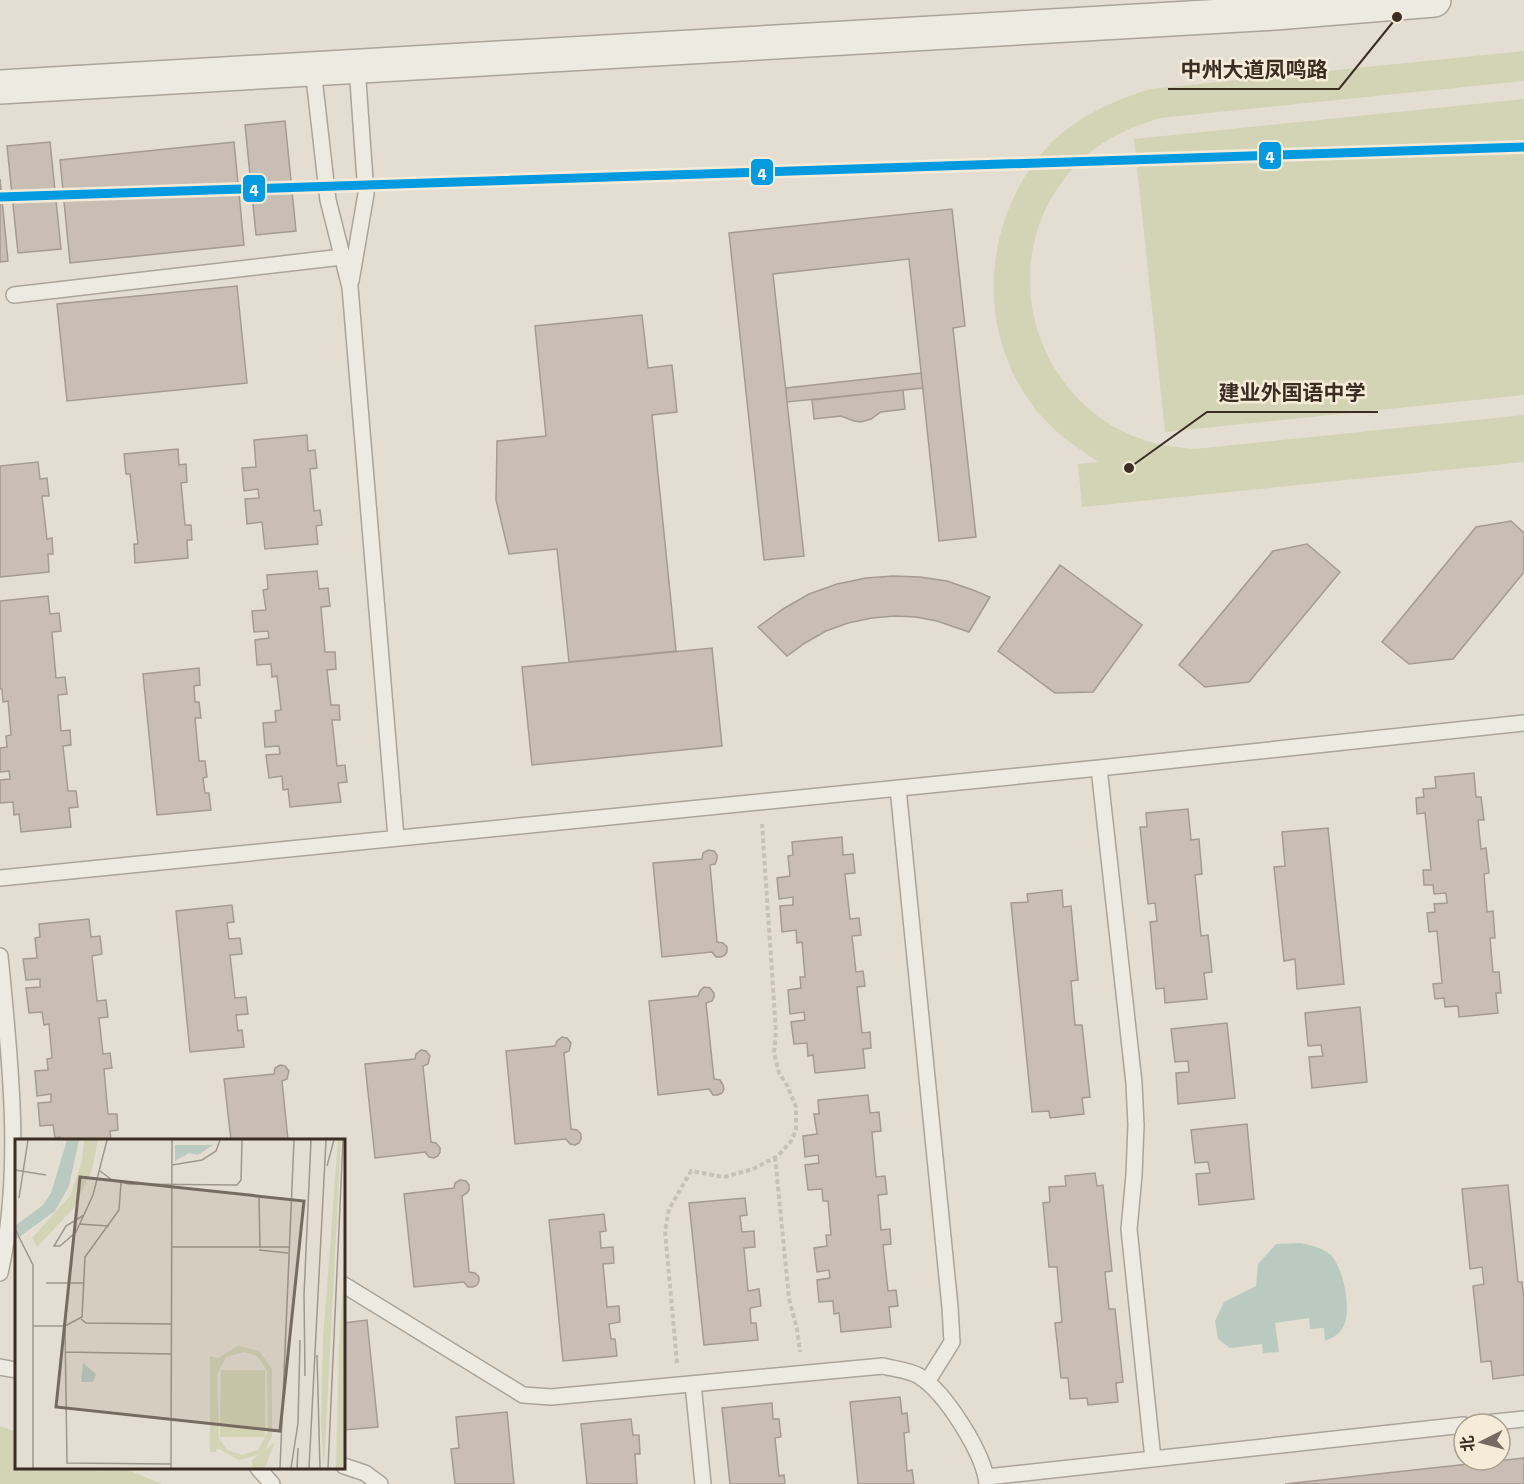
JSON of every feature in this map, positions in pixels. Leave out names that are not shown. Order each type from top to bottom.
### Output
[{"type":"street","points":[[0,87],[1275,13],[1434,0]]},
{"type":"lane","points":[[350,287],[366,194],[357,67]]},
{"type":"lane","points":[[313,69],[328,200],[350,287],[396,838]]},
{"type":"lane","points":[[14,295],[342,257]]},
{"type":"lane","points":[[0,878],[1524,723]]},
{"type":"lane","points":[[1099,768],[1134,1083],[1136,1125],[1129,1229],[1153,1459]]},
{"type":"lane","points":[[898,788],[952,1342],[927,1383]]},
{"type":"lane","points":[[0,956],[11,1072],[13,1208],[0,1273]]},
{"type":"lane","points":[[345,1287],[522,1395],[551,1397],[883,1366],[916,1374],[932,1386],[951,1409],[975,1447],[987,1480],[1153,1459],[1452,1426]]},
{"type":"lane","points":[[0,1367],[15,1370]]},
{"type":"lane","points":[[686,1384],[703,1484]]},
{"type":"lane","points":[[345,1466],[364,1473],[380,1484]]},
{"type":"lane","points":[[260,1469],[272,1484]]},
{"type":"path","points":[[686,1384],[665,1231],[669,1209],[691,1171],[724,1177],[753,1169],[775,1157],[791,1142],[796,1130],[796,1107],[779,1073],[774,1053],[776,1032],[760,802]]},
{"type":"path","points":[[775,1157],[789,1298],[797,1329],[802,1374]]},
{"type":"green space","points":[[1524,51],[1524,81],[1160,118],[1132,128],[1108,140],[1085,156],[1065,178],[1044,214],[1032,252],[1030,291],[1037,329],[1053,365],[1076,397],[1107,422],[1144,440],[1194,449],[1524,415],[1524,462],[1082,507],[1078,464],[1098,462],[1054,429],[1028,399],[1009,364],[998,328],[994,289],[997,251],[1007,213],[1024,178],[1048,146],[1070,127],[1095,111],[1150,89]]},
{"type":"green space","points":[[1524,99],[1524,395],[1165,432],[1134,139]]},
{"type":"green space","points":[[0,1426],[15,1432],[15,1469],[125,1469],[162,1484],[0,1484]]},
{"type":"shaded area","points":[[1301,1243],[1327,1252],[1338,1265],[1347,1303],[1346,1320],[1340,1332],[1325,1341],[1324,1328],[1310,1329],[1309,1318],[1275,1323],[1279,1352],[1263,1353],[1262,1344],[1230,1348],[1218,1339],[1215,1321],[1224,1302],[1256,1286],[1258,1264],[1276,1244]]},
{"type":"building","points":[[285,121],[296,231],[256,235],[245,125]]},
{"type":"building","points":[[50,142],[61,249],[18,253],[7,146]]},
{"type":"building","points":[[234,142],[244,245],[70,263],[60,160]]},
{"type":"building","points":[[0,179],[8,261],[0,262]]},
{"type":"building","points":[[952,209],[965,326],[953,328],[976,537],[939,541],[909,259],[773,274],[804,556],[764,560],[729,233]]},
{"type":"building","points":[[237,286],[247,383],[67,401],[57,304]]},
{"type":"building","points":[[642,315],[648,368],[672,365],[677,412],[652,415],[676,651],[569,662],[557,549],[509,554],[496,500],[497,441],[546,436],[535,326]]},
{"type":"building","points":[[921,373],[923,388],[787,402],[786,388]]},
{"type":"building","points":[[903,390],[905,409],[881,412],[861,422],[841,416],[814,419],[812,400]]},
{"type":"building","points":[[307,435],[308,451],[315,450],[317,468],[310,469],[314,511],[320,510],[322,525],[316,526],[318,544],[265,549],[262,522],[247,524],[245,499],[259,498],[258,489],[244,491],[242,468],[256,467],[254,440]]},
{"type":"building","points":[[178,449],[179,465],[186,464],[187,482],[181,483],[185,525],[191,525],[192,540],[187,540],[188,558],[135,563],[134,544],[138,544],[130,474],[126,474],[124,454]]},
{"type":"building","points":[[38,462],[40,479],[47,478],[49,496],[42,496],[47,539],[52,538],[53,554],[48,554],[49,572],[0,577],[0,466]]},
{"type":"building","points":[[1511,521],[1524,533],[1524,572],[1453,659],[1409,664],[1382,642],[1476,527]]},
{"type":"building","points":[[1307,544],[1340,572],[1249,682],[1205,687],[1179,665],[1273,551]]},
{"type":"building","points":[[1060,565],[1142,625],[1093,692],[1055,693],[998,651]]},
{"type":"building","points":[[317,571],[319,589],[328,588],[330,606],[321,607],[325,652],[335,652],[336,669],[327,670],[331,705],[339,705],[340,720],[332,720],[337,766],[345,765],[347,782],[338,783],[341,802],[290,807],[288,789],[283,790],[282,776],[269,778],[266,755],[280,754],[279,746],[265,747],[263,723],[276,722],[275,711],[281,710],[277,676],[272,677],[271,664],[257,665],[255,640],[269,638],[268,631],[254,632],[252,611],[266,610],[263,590],[268,589],[267,575]]},
{"type":"building","points":[[893,576],[947,581],[990,597],[969,632],[937,621],[916,617],[872,618],[826,631],[787,656],[758,627],[809,594],[837,584],[866,578]]},
{"type":"building","points":[[48,596],[50,614],[59,613],[61,631],[52,632],[56,678],[65,677],[67,694],[58,695],[61,731],[70,730],[71,745],[63,746],[68,791],[76,791],[78,807],[69,808],[71,827],[21,832],[19,814],[14,815],[13,802],[0,803],[0,780],[10,779],[9,771],[0,772],[0,748],[7,747],[6,736],[11,735],[8,701],[3,702],[2,689],[0,689],[0,601]]},
{"type":"building","points":[[712,648],[722,746],[532,765],[522,667]]},
{"type":"building","points":[[199,668],[200,685],[194,686],[195,702],[199,702],[201,718],[195,718],[199,761],[205,761],[207,777],[203,778],[205,793],[209,793],[211,810],[157,815],[143,674]]},
{"type":"building","points":[[1474,773],[1476,797],[1481,797],[1484,820],[1478,820],[1481,849],[1486,848],[1489,873],[1484,874],[1487,912],[1493,911],[1495,938],[1490,938],[1493,972],[1499,972],[1501,993],[1496,993],[1498,1013],[1459,1017],[1458,1006],[1445,1007],[1444,998],[1435,999],[1433,984],[1442,983],[1437,931],[1429,932],[1427,913],[1435,912],[1434,904],[1447,903],[1446,893],[1434,894],[1433,885],[1424,885],[1423,870],[1431,870],[1425,813],[1417,814],[1416,798],[1424,797],[1423,789],[1436,788],[1435,777]]},
{"type":"building","points":[[1188,809],[1191,840],[1199,839],[1202,874],[1195,875],[1201,936],[1208,935],[1212,972],[1204,973],[1207,999],[1165,1003],[1164,988],[1156,989],[1150,922],[1157,921],[1155,903],[1148,904],[1140,827],[1147,827],[1146,813]]},
{"type":"building","points":[[1328,828],[1344,984],[1297,989],[1295,959],[1284,961],[1274,867],[1285,866],[1282,832]]},
{"type":"building","points":[[842,837],[843,855],[853,854],[855,873],[845,874],[850,919],[859,918],[861,935],[852,936],[856,972],[863,971],[865,986],[857,987],[862,1033],[870,1032],[871,1048],[863,1049],[865,1068],[815,1073],[813,1055],[808,1056],[807,1043],[794,1044],[791,1022],[805,1020],[804,1012],[790,1014],[788,990],[801,988],[800,977],[805,977],[802,942],[797,943],[796,930],[782,932],[780,906],[793,905],[793,897],[779,899],[777,878],[790,876],[788,856],[793,855],[792,842]]},
{"type":"building","points":[[708,850],[714,851],[717,855],[715,864],[710,865],[717,942],[727,947],[727,952],[721,957],[716,957],[712,952],[662,957],[653,863],[702,859],[703,853]]},
{"type":"building","points":[[1062,890],[1063,907],[1071,906],[1078,980],[1071,981],[1075,1025],[1082,1025],[1090,1097],[1082,1098],[1084,1114],[1050,1118],[1049,1111],[1032,1112],[1011,903],[1028,902],[1027,894]]},
{"type":"building","points":[[232,905],[234,922],[227,923],[229,939],[240,938],[242,954],[230,955],[235,998],[246,997],[248,1014],[236,1015],[238,1031],[242,1030],[244,1047],[190,1052],[176,911]]},
{"type":"building","points":[[89,919],[91,937],[100,936],[102,954],[92,956],[97,1001],[106,1000],[108,1017],[99,1018],[103,1054],[110,1053],[112,1068],[104,1069],[108,1114],[117,1114],[118,1130],[110,1131],[111,1139],[60,1139],[60,1137],[55,1138],[53,1125],[40,1126],[38,1103],[51,1102],[51,1094],[37,1096],[35,1071],[48,1070],[47,1059],[52,1058],[49,1024],[44,1025],[42,1012],[29,1013],[26,988],[40,987],[40,979],[26,980],[23,959],[37,958],[35,938],[40,937],[39,924]]},
{"type":"building","points":[[704,987],[710,988],[714,993],[712,1001],[706,1003],[714,1079],[720,1080],[724,1089],[718,1095],[713,1095],[709,1089],[658,1095],[649,1001],[698,996]]},
{"type":"building","points":[[1360,1007],[1367,1082],[1312,1088],[1309,1057],[1323,1056],[1321,1045],[1308,1046],[1305,1013]]},
{"type":"building","points":[[1227,1023],[1235,1098],[1178,1104],[1176,1073],[1189,1072],[1188,1061],[1175,1062],[1171,1029]]},
{"type":"building","points":[[562,1037],[567,1038],[571,1043],[569,1051],[564,1053],[571,1129],[581,1134],[581,1139],[575,1145],[570,1144],[566,1139],[515,1144],[506,1051],[555,1046]]},
{"type":"building","points":[[421,1050],[426,1051],[430,1056],[428,1064],[423,1066],[431,1142],[436,1143],[440,1152],[434,1158],[429,1157],[425,1152],[375,1158],[365,1064],[415,1059],[416,1054]]},
{"type":"building","points":[[280,1065],[285,1066],[289,1071],[287,1079],[282,1081],[288,1139],[231,1139],[224,1079],[274,1074],[275,1068]]},
{"type":"building","points":[[868,1095],[870,1113],[879,1112],[881,1131],[872,1132],[876,1177],[885,1176],[887,1194],[878,1195],[881,1230],[890,1229],[891,1244],[883,1245],[888,1291],[896,1290],[898,1306],[889,1307],[891,1327],[841,1332],[839,1313],[834,1314],[833,1301],[819,1302],[817,1280],[830,1278],[829,1270],[817,1272],[814,1248],[827,1246],[826,1235],[831,1235],[828,1201],[823,1201],[822,1189],[808,1190],[805,1165],[819,1163],[818,1155],[805,1157],[803,1136],[817,1134],[814,1114],[819,1114],[818,1100]]},
{"type":"building","points":[[1247,1124],[1254,1199],[1199,1205],[1196,1174],[1210,1173],[1208,1162],[1195,1163],[1191,1130]]},
{"type":"building","points":[[1095,1173],[1097,1186],[1103,1185],[1112,1271],[1105,1272],[1109,1309],[1115,1309],[1123,1382],[1116,1383],[1118,1402],[1088,1405],[1087,1398],[1070,1399],[1068,1378],[1061,1378],[1055,1323],[1062,1322],[1057,1267],[1049,1267],[1043,1203],[1050,1202],[1049,1187],[1066,1186],[1065,1176]]},
{"type":"building","points":[[460,1180],[466,1181],[469,1185],[469,1190],[462,1196],[469,1272],[475,1273],[479,1281],[473,1287],[468,1287],[464,1282],[414,1287],[404,1194],[454,1188],[455,1183]]},
{"type":"building","points":[[1508,1185],[1518,1282],[1522,1282],[1524,1300],[1524,1375],[1493,1379],[1491,1361],[1481,1362],[1473,1286],[1484,1284],[1482,1267],[1470,1269],[1462,1189]]},
{"type":"building","points":[[745,1198],[747,1215],[740,1216],[742,1232],[754,1231],[755,1247],[744,1248],[748,1291],[759,1289],[761,1306],[750,1308],[751,1323],[756,1323],[758,1340],[704,1345],[689,1203]]},
{"type":"building","points":[[604,1214],[606,1231],[600,1232],[601,1248],[613,1247],[614,1263],[603,1264],[607,1307],[619,1306],[620,1322],[609,1324],[611,1339],[615,1339],[617,1356],[563,1361],[549,1220]]},
{"type":"building","points":[[367,1320],[378,1427],[345,1430],[345,1323]]},
{"type":"building","points":[[900,1397],[902,1414],[907,1413],[909,1432],[904,1433],[907,1471],[912,1470],[914,1484],[858,1484],[850,1402]]},
{"type":"building","points":[[772,1403],[773,1419],[779,1419],[781,1437],[775,1438],[779,1476],[784,1475],[785,1484],[730,1484],[722,1408]]},
{"type":"building","points":[[507,1412],[514,1484],[455,1484],[451,1449],[459,1448],[456,1417]]},
{"type":"building","points":[[631,1419],[633,1435],[639,1435],[640,1454],[635,1454],[637,1484],[587,1484],[581,1424]]},
{"type":"building","points":[[1524,1458],[1524,1484],[1285,1484],[1452,1466],[1452,1472],[1512,1472],[1512,1459]]},
{"type":"transit line","name":"4","points":[[0,197],[1524,147]]},
{"type":"place","name":"中州大道凤鸣路","points":[[1397,17]]},
{"type":"place","name":"建业外国语中学","points":[[1129,468]]}]
